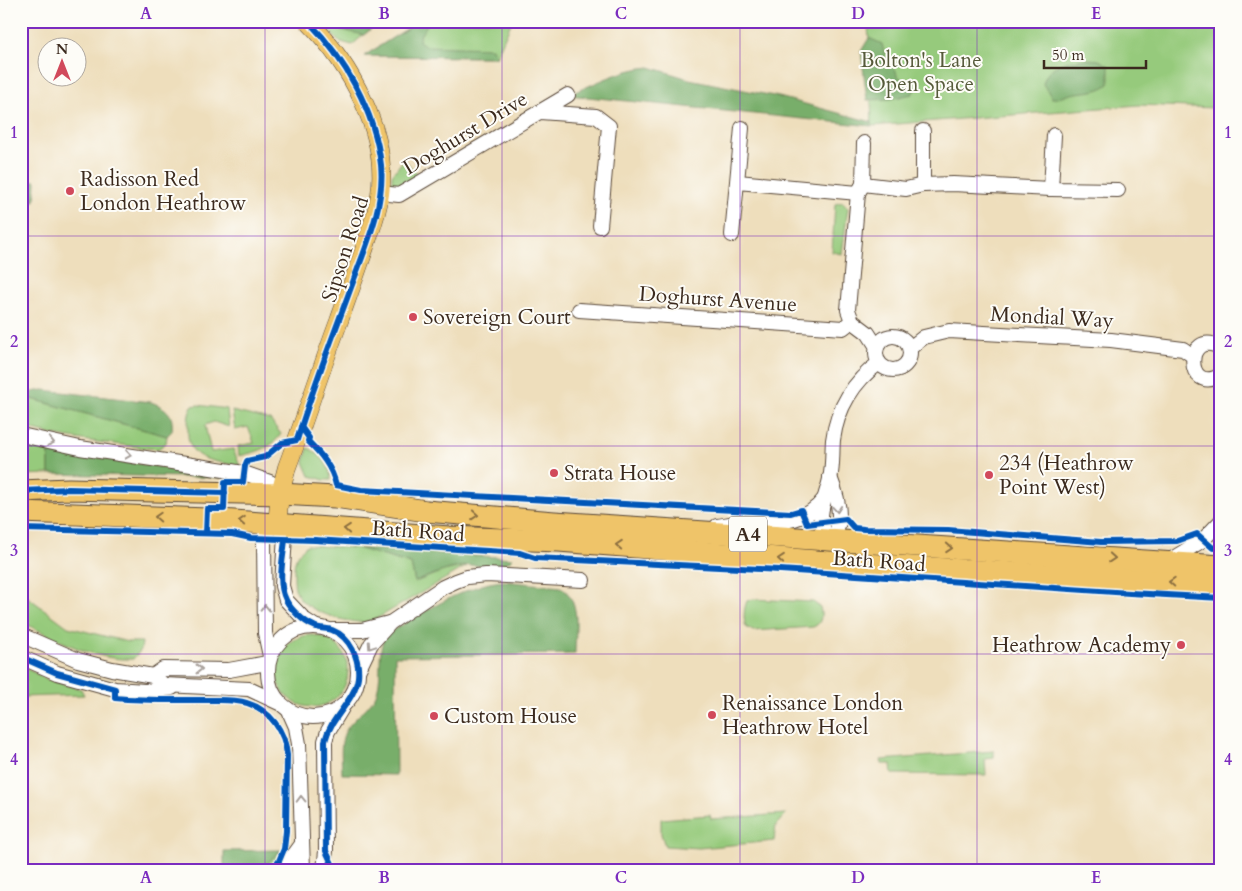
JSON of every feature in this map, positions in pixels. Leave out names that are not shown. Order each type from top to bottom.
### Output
[{"type":"highway","name":"Bath Road","points":[[21,491],[68,489],[280,494],[335,498],[426,511],[545,521],[1221,566]]},
{"type":"highway","name":"Bath Road","points":[[21,512],[160,517],[449,537],[559,541],[829,562],[1221,585]]},
{"type":"main road","name":"Sipson Road","points":[[278,524],[280,494],[301,427],[377,212],[380,193],[381,165],[375,134],[358,89],[341,61],[308,21]]},
{"type":"street","name":"Doghurst Drive","points":[[380,193],[399,195],[568,95]]},
{"type":"street","points":[[539,112],[596,116],[608,126],[600,226]]},
{"type":"street","points":[[732,235],[742,128]]},
{"type":"street","points":[[923,131],[923,185]]},
{"type":"street","points":[[1051,189],[1054,135]]},
{"type":"street","points":[[864,143],[848,310],[852,321],[868,334],[877,347],[879,363],[889,369],[900,369],[910,358],[910,348],[904,339],[894,336],[884,339],[877,347]]},
{"type":"street","points":[[738,182],[860,189],[906,189],[923,185],[952,184],[1118,190]]},
{"type":"street","name":"Doghurst Avenue","points":[[579,310],[844,328],[852,321]]},
{"type":"street","name":"Mondial Way","points":[[910,348],[924,337],[949,331],[1111,340],[1183,349],[1193,356]]},
{"type":"street","points":[[1219,380],[1205,378],[1195,372],[1193,356],[1200,347],[1205,345],[1210,344],[1221,348]]},
{"type":"street","points":[[831,540],[824,533],[820,523],[830,477],[836,422],[852,388],[865,373],[879,363]]},
{"type":"street","points":[[21,435],[80,448],[244,472],[270,482],[280,494]]},
{"type":"street","points":[[829,562],[831,540],[838,530],[835,488],[830,477]]},
{"type":"street","name":"Bath Road","points":[[687,530],[739,523],[778,522],[795,519],[817,509],[824,499]]},
{"type":"street","points":[[1166,563],[1203,540],[1221,521]]},
{"type":"street","points":[[303,870],[299,744],[296,727],[285,707],[276,698],[269,682],[264,539],[266,532],[278,524],[286,535],[282,586],[286,600],[305,620],[316,627]]},
{"type":"street","points":[[324,870],[326,851],[326,741],[328,731],[342,707],[354,692],[358,672],[371,644],[390,623],[443,587],[467,577],[486,575],[583,580]]},
{"type":"street","points":[[153,676],[163,669],[229,670],[268,659],[277,642],[291,631],[316,627],[333,630],[362,630],[390,623]]},
{"type":"street","points":[[333,630],[347,641],[352,648],[358,672]]},
{"type":"street","points":[[21,634],[78,660],[112,670],[153,676],[164,684],[249,689],[294,713],[310,717],[327,715],[342,707]]},
{"type":"street","points":[[21,657],[57,673],[115,689],[145,691],[182,686]]},
{"type":"street","points":[[283,870],[302,844]]},
{"type":"street","points":[[326,851],[335,870]]},
{"type":"green space","points":[[320,21],[380,21],[352,45],[338,41]]},
{"type":"green space","points":[[320,21],[380,21],[364,35],[324,26]]},
{"type":"green space","points":[[413,21],[512,21],[496,57],[364,56],[410,27]]},
{"type":"green space","points":[[413,21],[429,21],[419,41],[426,46],[492,48],[496,57],[364,56],[410,27]]},
{"type":"green space","name":"Bolton's Lane Open Space","points":[[868,21],[1219,21],[1215,108],[1139,105],[872,126]]},
{"type":"green space","points":[[869,38],[882,44],[886,61],[896,71],[897,76],[913,86],[915,90],[912,94],[891,99],[867,100],[861,51]]},
{"type":"green space","points":[[1087,59],[1099,60],[1109,66],[1109,84],[1096,90],[1052,98],[1043,84],[1049,72],[1060,64]]},
{"type":"green space","points":[[650,67],[689,79],[779,97],[872,122],[872,126],[568,95],[618,74]]},
{"type":"green space","points":[[404,159],[420,177],[404,186],[392,185],[392,175]]},
{"type":"green space","points":[[21,180],[36,181],[35,201],[21,201]]},
{"type":"green space","points":[[843,202],[848,208],[842,254],[832,252],[835,204]]},
{"type":"green space","points":[[43,390],[151,402],[168,412],[172,420],[172,431],[167,436],[21,396],[21,394]]},
{"type":"green space","points":[[21,396],[167,436],[166,443],[158,449],[145,448],[67,438],[36,431],[21,426]]},
{"type":"green space","points":[[198,405],[227,409],[229,427],[214,422],[205,425],[211,452],[233,449],[240,466],[204,458],[192,448],[189,441],[188,418],[192,406]]},
{"type":"green space","points":[[232,411],[270,420],[281,434],[268,446],[239,456],[238,446],[254,443],[248,427],[235,430]]},
{"type":"green space","points":[[21,446],[49,450],[49,474],[21,475]]},
{"type":"green space","points":[[308,448],[317,453],[324,461],[331,475],[331,480],[310,476],[304,462]]},
{"type":"green space","points":[[49,450],[232,478],[49,474]]},
{"type":"green space","points":[[307,545],[357,548],[411,564],[415,582],[443,571],[467,566],[371,621],[342,620],[311,608],[297,594],[294,584],[295,561]]},
{"type":"green space","points":[[357,548],[513,558],[502,564],[470,565],[451,569],[415,582],[411,564]]},
{"type":"green space","points":[[504,581],[561,587],[568,593],[575,608],[575,654],[395,656],[396,775],[342,774],[341,747],[343,737],[348,727],[371,703],[377,692],[380,677],[381,648],[386,634],[459,594],[489,583]]},
{"type":"green space","points":[[21,592],[68,627],[128,642],[142,642],[141,650],[133,659],[118,659],[104,656],[75,647],[21,622]]},
{"type":"green space","points":[[753,599],[813,602],[820,607],[821,619],[813,627],[753,631],[746,627],[744,617],[747,601]]},
{"type":"green space","points":[[305,635],[319,635],[338,645],[348,664],[348,678],[338,697],[319,707],[305,707],[286,697],[276,678],[276,664],[286,645]]},
{"type":"green space","points":[[21,666],[49,680],[81,689],[84,695],[21,697]]},
{"type":"green space","points":[[994,751],[994,758],[985,759],[986,775],[892,774],[891,764],[882,764],[881,760]]},
{"type":"green space","points":[[786,814],[776,825],[774,841],[699,848],[665,846],[661,834],[661,819],[710,815],[711,819]]},
{"type":"green space","points":[[281,850],[269,870],[258,870],[262,868]]},
{"type":"green space","points":[[281,850],[258,870],[224,870],[224,851]]},
{"type":"cycle path","points":[[206,533],[207,509],[224,509],[225,482],[243,482],[247,461],[265,457],[282,443],[297,440],[369,239],[380,195],[381,165],[378,145],[365,106],[346,69],[322,36],[308,21]]},
{"type":"cycle path","points":[[301,427],[309,438],[308,441],[329,467],[336,485],[361,490],[791,513],[801,510],[807,524],[846,519],[854,528],[864,529],[948,530],[1101,542],[1177,541],[1197,534],[1213,548],[1221,547]]},
{"type":"cycle path","points":[[21,491],[69,489],[225,493]]},
{"type":"cycle path","points":[[21,529],[232,534],[251,538],[315,540],[520,553],[535,558],[780,570],[1221,598]]},
{"type":"cycle path","points":[[285,540],[281,579],[283,593],[288,604],[306,622],[318,628],[332,630],[344,638],[349,643],[357,663],[358,677],[356,686],[332,724],[325,741],[326,851],[335,870]]},
{"type":"cycle path","points":[[21,657],[57,673],[115,689],[115,698],[238,701],[255,706],[269,716],[280,730],[287,755],[284,849],[279,861],[272,870]]},
{"type":"place","name":"Radisson Red London Heathrow","points":[[70,191]]},
{"type":"place","name":"Sovereign Court","points":[[413,317]]},
{"type":"place","name":"Strata House","points":[[554,473]]},
{"type":"place","name":"234 (Heathrow Point West)","points":[[989,475]]},
{"type":"place","name":"Heathrow Academy","points":[[1181,645]]},
{"type":"place","name":"Renaissance London Heathrow Hotel","points":[[712,715]]},
{"type":"place","name":"Custom House","points":[[434,716]]}]
